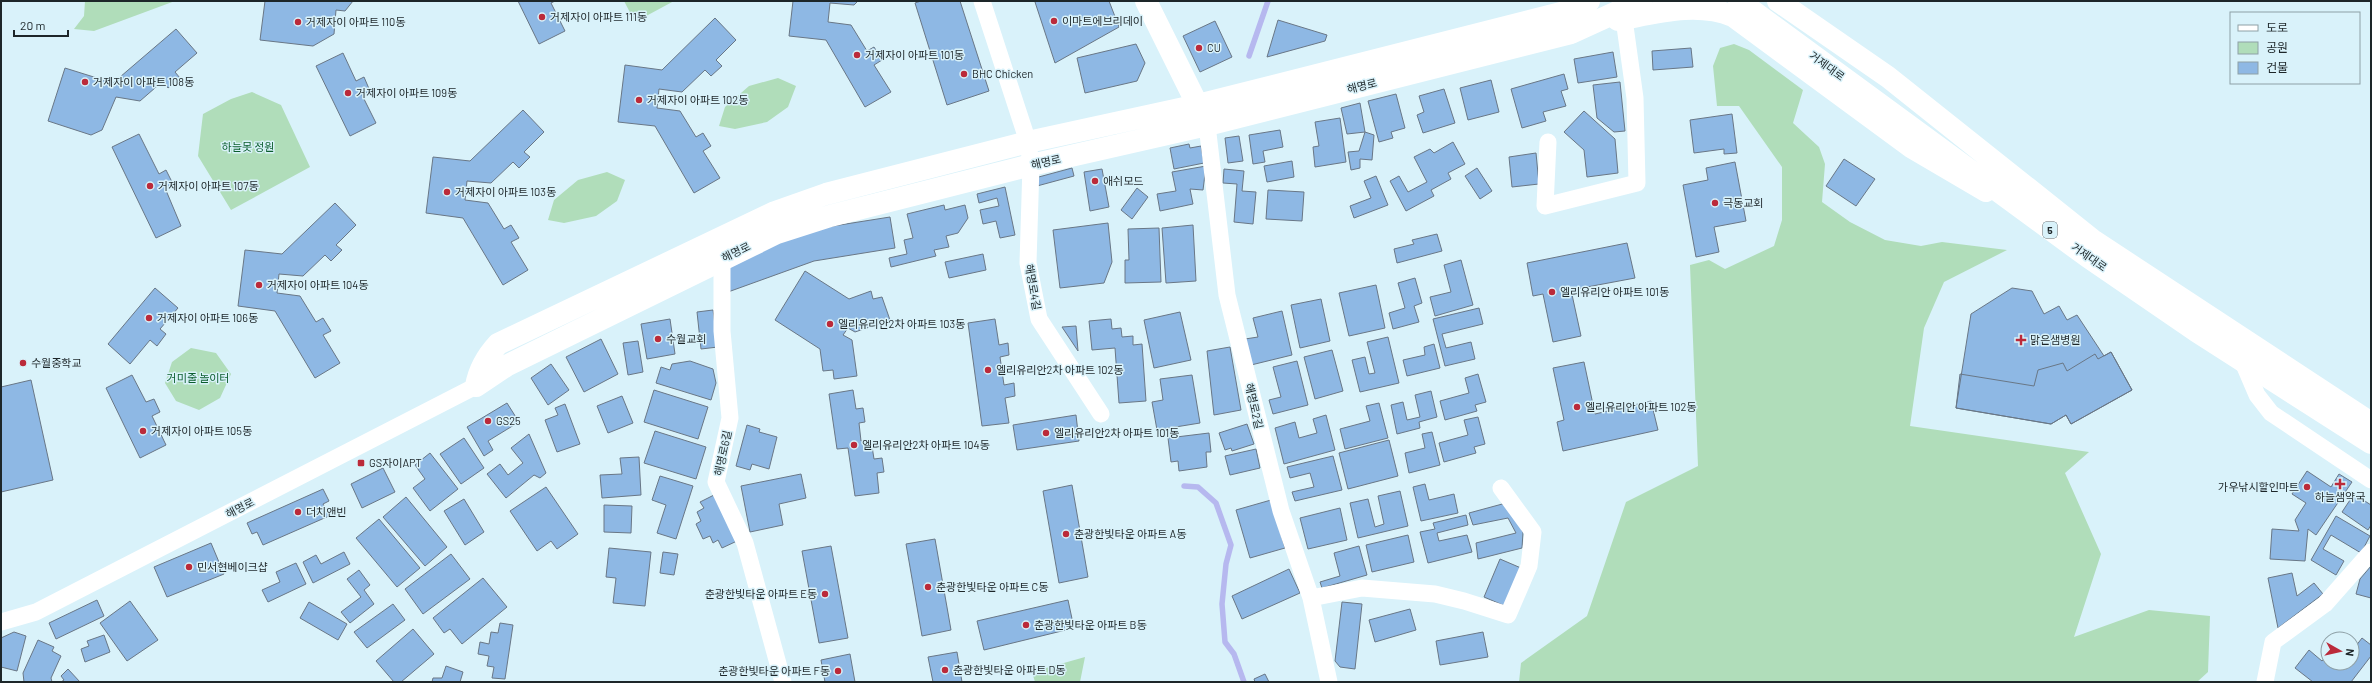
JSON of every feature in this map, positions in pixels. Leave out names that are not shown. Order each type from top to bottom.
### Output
[{"type":"street","name":"해명로4길","points":[[982,1],[1028,142],[1031,165],[1028,263],[1039,319],[1101,414]]},
{"type":"street","points":[[1146,1],[1207,125]]},
{"type":"street","points":[[1538,19],[1564,1]]},
{"type":"street","name":"해명로","points":[[476,386],[478,373],[487,357],[498,344],[722,236],[775,212],[826,194],[1028,142],[1198,105],[1538,19],[1569,11],[1589,1]]},
{"type":"street","name":"해명로","points":[[1,622],[36,612],[476,386],[506,366],[778,233],[830,216],[1031,165],[1207,125],[1571,33],[1641,1]]},
{"type":"street","name":"거제대로","points":[[1739,1],[2026,213],[2196,331],[2371,444]]},
{"type":"street","name":"거제대로","points":[[1778,1],[1888,77],[2094,241],[2371,424]]},
{"type":"street","points":[[1591,25],[1696,8],[1716,10],[1733,16],[1911,147],[2026,213]]},
{"type":"street","points":[[1548,142],[1545,206],[1636,183],[1636,98],[1624,19]]},
{"type":"street","name":"해명로2길","points":[[1207,125],[1227,295],[1281,511],[1311,598],[1328,682]]},
{"type":"street","name":"해명로6길","points":[[722,236],[722,331],[730,418],[716,482],[745,542],[783,682]]},
{"type":"street","points":[[2242,360],[2257,395],[2271,413],[2371,480]]},
{"type":"street","points":[[1311,598],[1362,588],[1435,594],[1464,600],[1508,615],[1529,566],[1533,532],[1501,488]]},
{"type":"street","points":[[2264,682],[2273,642],[2325,604],[2371,552]]},
{"type":"green space","points":[[85,1],[175,1],[94,31],[74,29],[84,16]]},
{"type":"green space","points":[[624,1],[674,1],[635,22]]},
{"type":"green space","points":[[1734,44],[1749,50],[1803,90],[1793,123],[1819,147],[1825,164],[1822,202],[1850,222],[1885,240],[1921,246],[1942,242],[2007,250],[1944,282],[1924,328],[1910,426],[2089,452],[2065,473],[2101,554],[2074,637],[2149,610],[2210,616],[2208,672],[2197,682],[1519,682],[1521,663],[1587,616],[1626,502],[1698,466],[1690,265],[1709,260],[1725,269],[1774,246],[1782,220],[1782,167],[1739,106],[1717,106],[1713,66],[1720,48]]},
{"type":"green space","points":[[778,78],[796,86],[788,107],[767,122],[735,129],[719,126],[725,107],[749,86]]},
{"type":"green space","name":"하늘못 정원","points":[[252,92],[281,105],[310,167],[231,210],[198,156],[203,114],[231,99]]},
{"type":"green space","points":[[607,172],[625,180],[617,201],[596,216],[564,223],[548,220],[554,200],[578,180]]},
{"type":"green space","name":"거미줄 놀이터","points":[[191,348],[216,353],[231,374],[220,398],[199,410],[176,401],[165,383],[172,362]]},
{"type":"green space","points":[[1085,657],[1080,682],[1035,682],[1032,672]]},
{"type":"building","name":"거제자이 아파트 110동","points":[[265,1],[353,1],[345,11],[336,10],[334,34],[313,46],[260,40]]},
{"type":"building","name":"거제자이 아파트 111동","points":[[518,1],[555,1],[551,3],[565,31],[539,44]]},
{"type":"building","name":"거제자이 아파트 101동","points":[[793,1],[858,1],[854,5],[830,3],[828,22],[851,25],[867,51],[874,47],[882,60],[874,65],[891,92],[865,107],[826,40],[789,36]]},
{"type":"building","points":[[921,1],[960,1],[989,91],[947,105],[915,3]]},
{"type":"building","points":[[1109,1],[1119,27],[1055,63],[1035,2]]},
{"type":"building","name":"거제자이 아파트 102동","points":[[715,18],[736,40],[716,60],[722,66],[711,76],[705,70],[682,92],[659,89],[657,108],[680,111],[696,137],[703,133],[711,146],[703,151],[720,178],[694,193],[655,126],[618,122],[625,65],[662,70]]},
{"type":"building","points":[[1278,20],[1327,35],[1325,41],[1267,57]]},
{"type":"building","points":[[1215,21],[1232,57],[1200,72],[1183,36]]},
{"type":"building","name":"거제자이 아파트 108동","points":[[176,29],[197,53],[175,72],[180,78],[168,88],[163,81],[140,101],[116,97],[102,130],[91,135],[48,121],[65,68],[113,83]]},
{"type":"building","points":[[1136,44],[1145,63],[1137,81],[1085,93],[1077,58]]},
{"type":"building","points":[[1691,48],[1693,67],[1653,70],[1652,51]]},
{"type":"building","points":[[1613,52],[1617,77],[1578,83],[1574,59]]},
{"type":"building","name":"거제자이 아파트 109동","points":[[343,53],[356,81],[364,77],[370,91],[362,95],[376,123],[350,136],[316,66]]},
{"type":"building","points":[[1564,74],[1568,89],[1561,91],[1566,106],[1543,112],[1546,121],[1522,128],[1511,89]]},
{"type":"building","points":[[1491,80],[1499,112],[1468,120],[1460,88]]},
{"type":"building","points":[[1620,82],[1625,131],[1614,132],[1597,118],[1593,85]]},
{"type":"building","points":[[1444,89],[1455,123],[1423,133],[1417,115],[1424,112],[1419,96]]},
{"type":"building","points":[[1396,94],[1405,128],[1391,132],[1393,138],[1379,142],[1368,101]]},
{"type":"building","points":[[1360,103],[1365,132],[1347,134],[1341,108]]},
{"type":"building","name":"거제자이 아파트 103동","points":[[523,110],[544,132],[524,152],[530,157],[519,168],[513,162],[491,183],[467,181],[465,200],[488,203],[504,229],[511,225],[519,238],[511,242],[528,270],[503,285],[463,218],[426,213],[433,157],[470,161]]},
{"type":"building","points":[[1584,111],[1615,139],[1618,173],[1587,177],[1584,150],[1564,132]]},
{"type":"building","points":[[1732,114],[1737,153],[1724,154],[1724,149],[1694,153],[1690,120]]},
{"type":"building","points":[[1340,118],[1346,162],[1315,167],[1313,147],[1319,146],[1315,122]]},
{"type":"building","points":[[1280,130],[1283,147],[1263,151],[1265,162],[1253,164],[1249,135]]},
{"type":"building","points":[[1365,132],[1374,135],[1372,160],[1360,159],[1360,168],[1351,170],[1348,152],[1359,151]]},
{"type":"building","name":"거제자이 아파트 107동","points":[[139,134],[159,174],[166,170],[173,184],[165,188],[181,226],[156,238],[112,147]]},
{"type":"building","points":[[1239,136],[1243,161],[1228,163],[1225,138]]},
{"type":"building","points":[[1453,142],[1465,164],[1448,173],[1451,179],[1431,190],[1434,196],[1406,211],[1390,181],[1399,176],[1408,192],[1427,182],[1414,157],[1430,149],[1434,153]]},
{"type":"building","points":[[1189,144],[1190,148],[1201,146],[1204,163],[1174,169],[1170,148]]},
{"type":"building","points":[[1536,153],[1539,184],[1512,187],[1509,157]]},
{"type":"building","points":[[1844,159],[1875,179],[1856,206],[1826,186]]},
{"type":"building","points":[[1292,161],[1294,177],[1267,182],[1264,166]]},
{"type":"building","name":"극동교회","points":[[1735,162],[1746,221],[1714,227],[1719,252],[1696,257],[1683,185],[1708,180],[1706,168]]},
{"type":"building","points":[[1206,166],[1203,190],[1190,189],[1193,204],[1160,211],[1157,194],[1176,191],[1172,172]]},
{"type":"building","points":[[1072,168],[1074,176],[1037,186],[1035,178]]},
{"type":"building","points":[[1477,168],[1492,191],[1480,199],[1465,176]]},
{"type":"building","points":[[1102,169],[1109,207],[1090,211],[1084,172]]},
{"type":"building","points":[[1224,169],[1244,171],[1242,191],[1256,192],[1253,224],[1234,222],[1237,184],[1223,183]]},
{"type":"building","points":[[1376,176],[1388,205],[1354,218],[1350,206],[1371,198],[1364,181]]},
{"type":"building","points":[[1005,187],[1015,235],[1000,238],[996,221],[983,224],[980,210],[999,206],[997,198],[979,203],[977,194]]},
{"type":"building","points":[[1137,188],[1148,197],[1132,219],[1121,210]]},
{"type":"building","points":[[1268,190],[1304,192],[1302,221],[1266,219]]},
{"type":"building","name":"거제자이 아파트 104동","points":[[335,203],[356,225],[336,245],[342,250],[331,261],[325,255],[303,276],[279,274],[277,293],[300,296],[316,322],[323,318],[331,331],[323,335],[340,363],[315,378],[275,311],[238,306],[245,250],[282,254]]},
{"type":"building","points":[[944,205],[945,210],[965,205],[968,218],[958,233],[946,236],[949,247],[934,250],[936,256],[891,267],[889,258],[907,254],[904,240],[913,238],[907,214]]},
{"type":"building","points":[[890,217],[895,248],[814,261],[728,292],[724,263],[808,230]]},
{"type":"building","points":[[1108,223],[1112,262],[1104,283],[1060,288],[1053,230]]},
{"type":"building","points":[[1193,225],[1196,281],[1166,283],[1162,228]]},
{"type":"building","points":[[1159,228],[1161,282],[1125,283],[1125,260],[1129,260],[1128,229]]},
{"type":"building","points":[[1437,234],[1442,251],[1397,263],[1394,249],[1414,244],[1412,240]]},
{"type":"building","name":"엘리유리안 아파트 101동","points":[[1627,243],[1635,278],[1571,290],[1581,336],[1553,342],[1543,294],[1533,296],[1527,263]]},
{"type":"building","points":[[983,254],[986,270],[949,278],[945,262]]},
{"type":"building","points":[[1461,260],[1473,305],[1435,316],[1430,297],[1451,292],[1444,265]]},
{"type":"building","name":"엘리유리안2차 아파트 103동","points":[[805,271],[849,299],[871,291],[873,299],[882,297],[890,320],[855,332],[848,328],[843,335],[852,340],[857,376],[834,379],[833,370],[823,371],[820,349],[775,320]]},
{"type":"building","points":[[1415,278],[1422,303],[1414,306],[1419,322],[1393,329],[1389,313],[1405,308],[1398,283]]},
{"type":"building","points":[[1376,285],[1385,328],[1349,336],[1339,293]]},
{"type":"building","name":"거제자이 아파트 106동","points":[[155,288],[178,308],[160,329],[166,334],[157,346],[150,340],[130,364],[108,344]]},
{"type":"building","name":"맑은샘병원","points":[[2012,288],[2032,291],[2044,314],[2059,306],[2067,320],[2077,315],[2104,356],[2111,352],[2132,390],[2071,424],[2066,415],[2051,424],[1956,408],[1971,314]]},
{"type":"building","points":[[1321,299],[1330,341],[1300,348],[1291,305]]},
{"type":"building","points":[[1479,308],[1483,324],[1442,334],[1446,348],[1471,342],[1475,359],[1445,366],[1433,319]]},
{"type":"building","points":[[713,310],[718,347],[701,349],[697,312]]},
{"type":"building","points":[[1282,311],[1292,355],[1251,365],[1245,339],[1258,337],[1253,318]]},
{"type":"building","points":[[1180,312],[1191,360],[1154,368],[1144,320]]},
{"type":"building","name":"수월교회","points":[[670,319],[675,354],[647,359],[641,324]]},
{"type":"building","name":"엘리유리안2차 아파트 102동","points":[[995,319],[999,345],[1008,343],[1009,355],[1000,357],[1004,385],[1014,383],[1015,396],[1005,398],[1009,423],[982,426],[968,323]]},
{"type":"building","points":[[1111,319],[1112,329],[1121,328],[1122,337],[1133,336],[1133,345],[1142,344],[1146,401],[1119,403],[1115,348],[1092,350],[1089,321]]},
{"type":"building","points":[[1076,326],[1078,351],[1062,327]]},
{"type":"building","points":[[1388,337],[1399,383],[1360,392],[1352,360],[1365,357],[1369,374],[1375,373],[1367,342]]},
{"type":"building","points":[[601,339],[618,374],[584,392],[566,357]]},
{"type":"building","points":[[638,341],[643,372],[628,375],[623,343]]},
{"type":"building","points":[[1434,344],[1440,368],[1407,376],[1403,360],[1425,355],[1424,347]]},
{"type":"building","points":[[1230,347],[1241,410],[1214,415],[1207,351]]},
{"type":"building","points":[[1332,350],[1343,391],[1315,399],[1304,357]]},
{"type":"building","name":"맑은샘병원","points":[[2111,352],[2132,390],[2071,424],[2066,415],[2051,424],[1956,408],[1960,374],[2034,386],[2038,370],[2063,363],[2067,371],[2095,354],[2098,359]]},
{"type":"building","points":[[690,361],[713,369],[716,383],[711,400],[656,383],[661,367],[670,370],[672,364]]},
{"type":"building","points":[[1297,361],[1308,405],[1273,414],[1269,400],[1281,397],[1273,367]]},
{"type":"building","name":"엘리유리안 아파트 102동","points":[[1584,362],[1595,414],[1651,401],[1658,430],[1563,451],[1557,422],[1564,420],[1553,368]]},
{"type":"building","points":[[551,364],[569,390],[548,405],[531,378]]},
{"type":"building","points":[[1478,374],[1486,402],[1475,405],[1477,411],[1445,420],[1440,401],[1469,393],[1465,378]]},
{"type":"building","name":"거제자이 아파트 105동","points":[[132,375],[146,402],[154,399],[160,412],[152,416],[166,445],[140,458],[106,388]]},
{"type":"building","points":[[1192,375],[1200,423],[1157,430],[1152,402],[1163,400],[1160,379]]},
{"type":"building","points":[[31,380],[53,480],[1,492],[1,387]]},
{"type":"building","points":[[654,390],[708,407],[698,439],[644,422]]},
{"type":"building","name":"엘리유리안2차 아파트 104동","points":[[853,390],[856,409],[863,408],[865,422],[859,423],[861,441],[871,440],[874,459],[882,458],[884,472],[877,473],[879,493],[855,496],[848,448],[837,449],[829,394]]},
{"type":"building","points":[[1431,391],[1437,417],[1419,422],[1420,428],[1397,434],[1391,405],[1403,402],[1407,420],[1420,417],[1415,395]]},
{"type":"building","points":[[622,396],[633,423],[608,433],[597,406]]},
{"type":"building","points":[[507,403],[519,422],[488,441],[493,450],[484,456],[467,427]]},
{"type":"building","points":[[1379,403],[1388,438],[1345,449],[1340,429],[1370,421],[1366,406]]},
{"type":"building","points":[[565,404],[580,444],[557,452],[545,420],[558,415],[555,408]]},
{"type":"building","name":"엘리유리안2차 아파트 101동","points":[[1076,415],[1079,441],[1017,450],[1013,425]]},
{"type":"building","points":[[1326,415],[1335,450],[1284,464],[1275,428],[1295,422],[1299,438],[1317,433],[1313,419]]},
{"type":"building","points":[[1478,417],[1485,444],[1474,447],[1476,453],[1444,462],[1439,443],[1468,435],[1464,420]]},
{"type":"building","points":[[1247,424],[1254,444],[1232,451],[1231,448],[1225,450],[1219,433]]},
{"type":"building","points":[[747,425],[760,429],[759,432],[777,437],[769,469],[752,464],[750,470],[736,466]]},
{"type":"building","points":[[655,431],[706,447],[696,479],[644,463]]},
{"type":"building","points":[[1432,432],[1440,465],[1409,473],[1405,453],[1425,448],[1422,434]]},
{"type":"building","points":[[1209,433],[1211,452],[1206,452],[1207,467],[1179,471],[1178,461],[1171,462],[1168,438]]},
{"type":"building","points":[[529,434],[546,473],[540,478],[534,475],[506,498],[487,474],[500,464],[508,475],[523,463],[511,448]]},
{"type":"building","points":[[464,438],[484,468],[461,484],[440,454]]},
{"type":"building","points":[[1389,440],[1398,476],[1348,489],[1339,453]]},
{"type":"building","points":[[1256,449],[1260,468],[1230,475],[1225,456]]},
{"type":"building","points":[[430,453],[458,489],[430,511],[413,488],[425,479],[415,465]]},
{"type":"building","points":[[1333,456],[1342,490],[1295,501],[1292,492],[1314,487],[1310,473],[1290,478],[1287,467]]},
{"type":"building","points":[[639,457],[641,495],[602,498],[600,475],[622,474],[620,458]]},
{"type":"building","points":[[383,468],[395,492],[362,508],[351,484]]},
{"type":"building","points":[[2307,471],[2331,487],[2339,474],[2352,482],[2316,535],[2308,529],[2305,561],[2270,559],[2272,529],[2299,531],[2295,520],[2306,503],[2292,494]]},
{"type":"building","points":[[801,474],[806,498],[779,504],[783,525],[750,532],[741,486]]},
{"type":"building","points":[[660,476],[693,486],[676,539],[657,533],[666,505],[652,500]]},
{"type":"building","points":[[1425,484],[1429,500],[1454,494],[1458,513],[1421,521],[1413,487]]},
{"type":"building","name":"춘광한빛타운 아파트 A동","points":[[1072,485],[1088,577],[1059,583],[1043,491]]},
{"type":"building","points":[[546,487],[578,534],[557,549],[551,541],[537,551],[510,511]]},
{"type":"building","points":[[323,489],[329,501],[323,504],[329,516],[263,545],[257,532],[252,534],[247,523]]},
{"type":"building","points":[[1400,491],[1408,526],[1358,538],[1350,503],[1368,499],[1375,527],[1384,524],[1378,496]]},
{"type":"building","points":[[2354,494],[2371,505],[2371,525],[2368,530],[2342,512]]},
{"type":"building","points":[[714,495],[737,541],[722,548],[718,540],[713,543],[710,536],[703,539],[696,524],[701,521],[697,512],[704,508],[700,502]]},
{"type":"building","points":[[406,497],[447,547],[425,566],[383,517]]},
{"type":"building","points":[[464,499],[484,532],[465,545],[444,511]]},
{"type":"building","points":[[1271,500],[1285,548],[1250,558],[1236,510]]},
{"type":"building","points":[[1506,503],[1523,532],[1522,548],[1478,559],[1476,543],[1516,533],[1508,518],[1473,525],[1469,513]]},
{"type":"building","points":[[604,505],[632,506],[631,533],[604,532]]},
{"type":"building","points":[[1340,508],[1347,540],[1308,549],[1300,518]]},
{"type":"building","points":[[1466,515],[1468,525],[1437,533],[1439,541],[1467,535],[1472,552],[1428,563],[1420,532],[1435,529],[1433,523]]},
{"type":"building","points":[[2336,516],[2370,536],[2361,553],[2331,535],[2323,549],[2344,561],[2336,575],[2311,560]]},
{"type":"building","points":[[379,519],[420,568],[397,587],[356,538]]},
{"type":"building","points":[[1408,535],[1414,562],[1372,572],[1366,545]]},
{"type":"building","name":"춘광한빛타운 아파트 C동","points":[[935,539],[951,630],[922,636],[906,544]]},
{"type":"building","points":[[211,543],[224,574],[167,597],[154,567]]},
{"type":"building","name":"춘광한빛타운 아파트 E동","points":[[831,546],[848,638],[819,643],[802,551]]},
{"type":"building","points":[[1359,546],[1367,575],[1322,588],[1320,582],[1340,576],[1334,553]]},
{"type":"building","points":[[609,548],[651,552],[645,606],[613,603],[616,578],[606,577]]},
{"type":"building","points":[[344,552],[350,564],[313,583],[303,562],[316,555],[321,564]]},
{"type":"building","points":[[663,552],[678,554],[674,575],[660,573]]},
{"type":"building","points":[[451,554],[470,579],[423,614],[405,589]]},
{"type":"building","points":[[1500,559],[1521,568],[1505,606],[1484,597]]},
{"type":"building","points":[[296,563],[306,584],[268,602],[262,590],[280,582],[276,572]]},
{"type":"building","points":[[2371,566],[2371,598],[2356,594],[2360,579]]},
{"type":"building","points":[[1289,569],[1300,593],[1242,619],[1232,596]]},
{"type":"building","points":[[359,570],[370,585],[364,590],[374,604],[350,623],[341,612],[361,597],[347,579]]},
{"type":"building","points":[[2292,573],[2297,596],[2314,583],[2323,594],[2278,628],[2268,578]]},
{"type":"building","points":[[483,578],[507,607],[462,644],[450,629],[444,633],[433,618]]},
{"type":"building","points":[[97,600],[104,616],[56,639],[49,623]]},
{"type":"building","name":"춘광한빛타운 아파트 B동","points":[[1068,600],[1074,628],[984,650],[977,621]]},
{"type":"building","points":[[130,601],[158,640],[127,661],[100,623]]},
{"type":"building","points":[[309,602],[347,624],[338,640],[300,618]]},
{"type":"building","points":[[1342,602],[1362,604],[1355,669],[1340,667],[1335,661]]},
{"type":"building","points":[[393,604],[405,620],[367,648],[354,632]]},
{"type":"building","points":[[1410,609],[1416,630],[1375,642],[1369,620]]},
{"type":"building","points":[[500,623],[513,625],[505,679],[492,678],[494,667],[487,666],[489,656],[478,654],[480,642],[489,644],[491,632],[498,633]]},
{"type":"building","points":[[413,629],[434,654],[401,682],[394,682],[376,661]]},
{"type":"building","points":[[14,632],[26,636],[17,671],[1,667],[1,638]]},
{"type":"building","points":[[1483,632],[1488,657],[1440,665],[1436,641]]},
{"type":"building","points":[[104,635],[110,652],[85,662],[81,649],[89,646],[87,641]]},
{"type":"building","points":[[2362,638],[2371,645],[2371,656],[2360,670],[2360,641]]},
{"type":"building","points":[[38,640],[54,647],[52,651],[61,656],[51,678],[52,682],[24,682],[23,673]]},
{"type":"building","points":[[2309,650],[2320,659],[2320,671],[2359,671],[2351,682],[2313,682],[2295,668]]},
{"type":"building","name":"춘광한빛타운 아파트 D동","points":[[957,652],[962,682],[933,682],[928,657]]},
{"type":"building","name":"춘광한빛타운 아파트 F동","points":[[850,654],[855,682],[825,682],[821,660]]},
{"type":"building","points":[[446,666],[463,672],[460,682],[432,682],[433,678],[442,678]]},
{"type":"building","points":[[68,669],[80,682],[61,682],[64,680],[61,676]]},
{"type":"building","points":[[1265,674],[1269,682],[1255,682],[1254,679]]},
{"type":"waterway","points":[[1249,56],[1268,1]]},
{"type":"waterway","points":[[1184,486],[1198,487],[1216,503],[1231,545],[1226,564],[1222,604],[1225,642],[1234,654],[1244,682]]},
{"type":"place","name":"거제자이 아파트 111동","points":[[542,17]]},
{"type":"place","name":"이마트에브리데이","points":[[1054,21]]},
{"type":"place","name":"거제자이 아파트 110동","points":[[298,22]]},
{"type":"place","name":"CU","points":[[1199,48]]},
{"type":"place","name":"거제자이 아파트 101동","points":[[857,55]]},
{"type":"place","name":"BHC Chicken","points":[[964,74]]},
{"type":"place","name":"거제자이 아파트 108동","points":[[85,82]]},
{"type":"place","name":"거제자이 아파트 109동","points":[[348,93]]},
{"type":"place","name":"거제자이 아파트 102동","points":[[639,100]]},
{"type":"place","name":"애쉬모드","points":[[1095,181]]},
{"type":"place","name":"거제자이 아파트 107동","points":[[150,186]]},
{"type":"place","name":"거제자이 아파트 103동","points":[[447,192]]},
{"type":"place","name":"극동교회","points":[[1715,203]]},
{"type":"place","name":"거제자이 아파트 104동","points":[[259,285]]},
{"type":"place","name":"엘리유리안 아파트 101동","points":[[1552,292]]},
{"type":"place","name":"거제자이 아파트 106동","points":[[149,318]]},
{"type":"place","name":"엘리유리안2차 아파트 103동","points":[[830,324]]},
{"type":"place","name":"수월교회","points":[[658,339]]},
{"type":"place","name":"맑은샘병원","points":[[2021,340]]},
{"type":"place","name":"수월중학교","points":[[23,363]]},
{"type":"place","name":"엘리유리안2차 아파트 102동","points":[[988,370]]},
{"type":"place","name":"엘리유리안 아파트 102동","points":[[1577,407]]},
{"type":"place","name":"GS25","points":[[488,421]]},
{"type":"place","name":"거제자이 아파트 105동","points":[[143,431]]},
{"type":"place","name":"엘리유리안2차 아파트 101동","points":[[1046,433]]},
{"type":"place","name":"엘리유리안2차 아파트 104동","points":[[854,445]]},
{"type":"place","name":"GS자이APT","points":[[361,463]]},
{"type":"place","name":"하늘샘약국","points":[[2340,484]]},
{"type":"place","name":"가우낚시할인마트","points":[[2307,487]]},
{"type":"place","name":"더치앤빈","points":[[298,512]]},
{"type":"place","name":"춘광한빛타운 아파트 A동","points":[[1066,534]]},
{"type":"place","name":"민서현베이크샵","points":[[189,567]]},
{"type":"place","name":"춘광한빛타운 아파트 C동","points":[[928,587]]},
{"type":"place","name":"춘광한빛타운 아파트 E동","points":[[825,594]]},
{"type":"place","name":"춘광한빛타운 아파트 B동","points":[[1026,625]]},
{"type":"place","name":"춘광한빛타운 아파트 D동","points":[[945,670]]},
{"type":"place","name":"춘광한빛타운 아파트 F동","points":[[838,671]]}]
